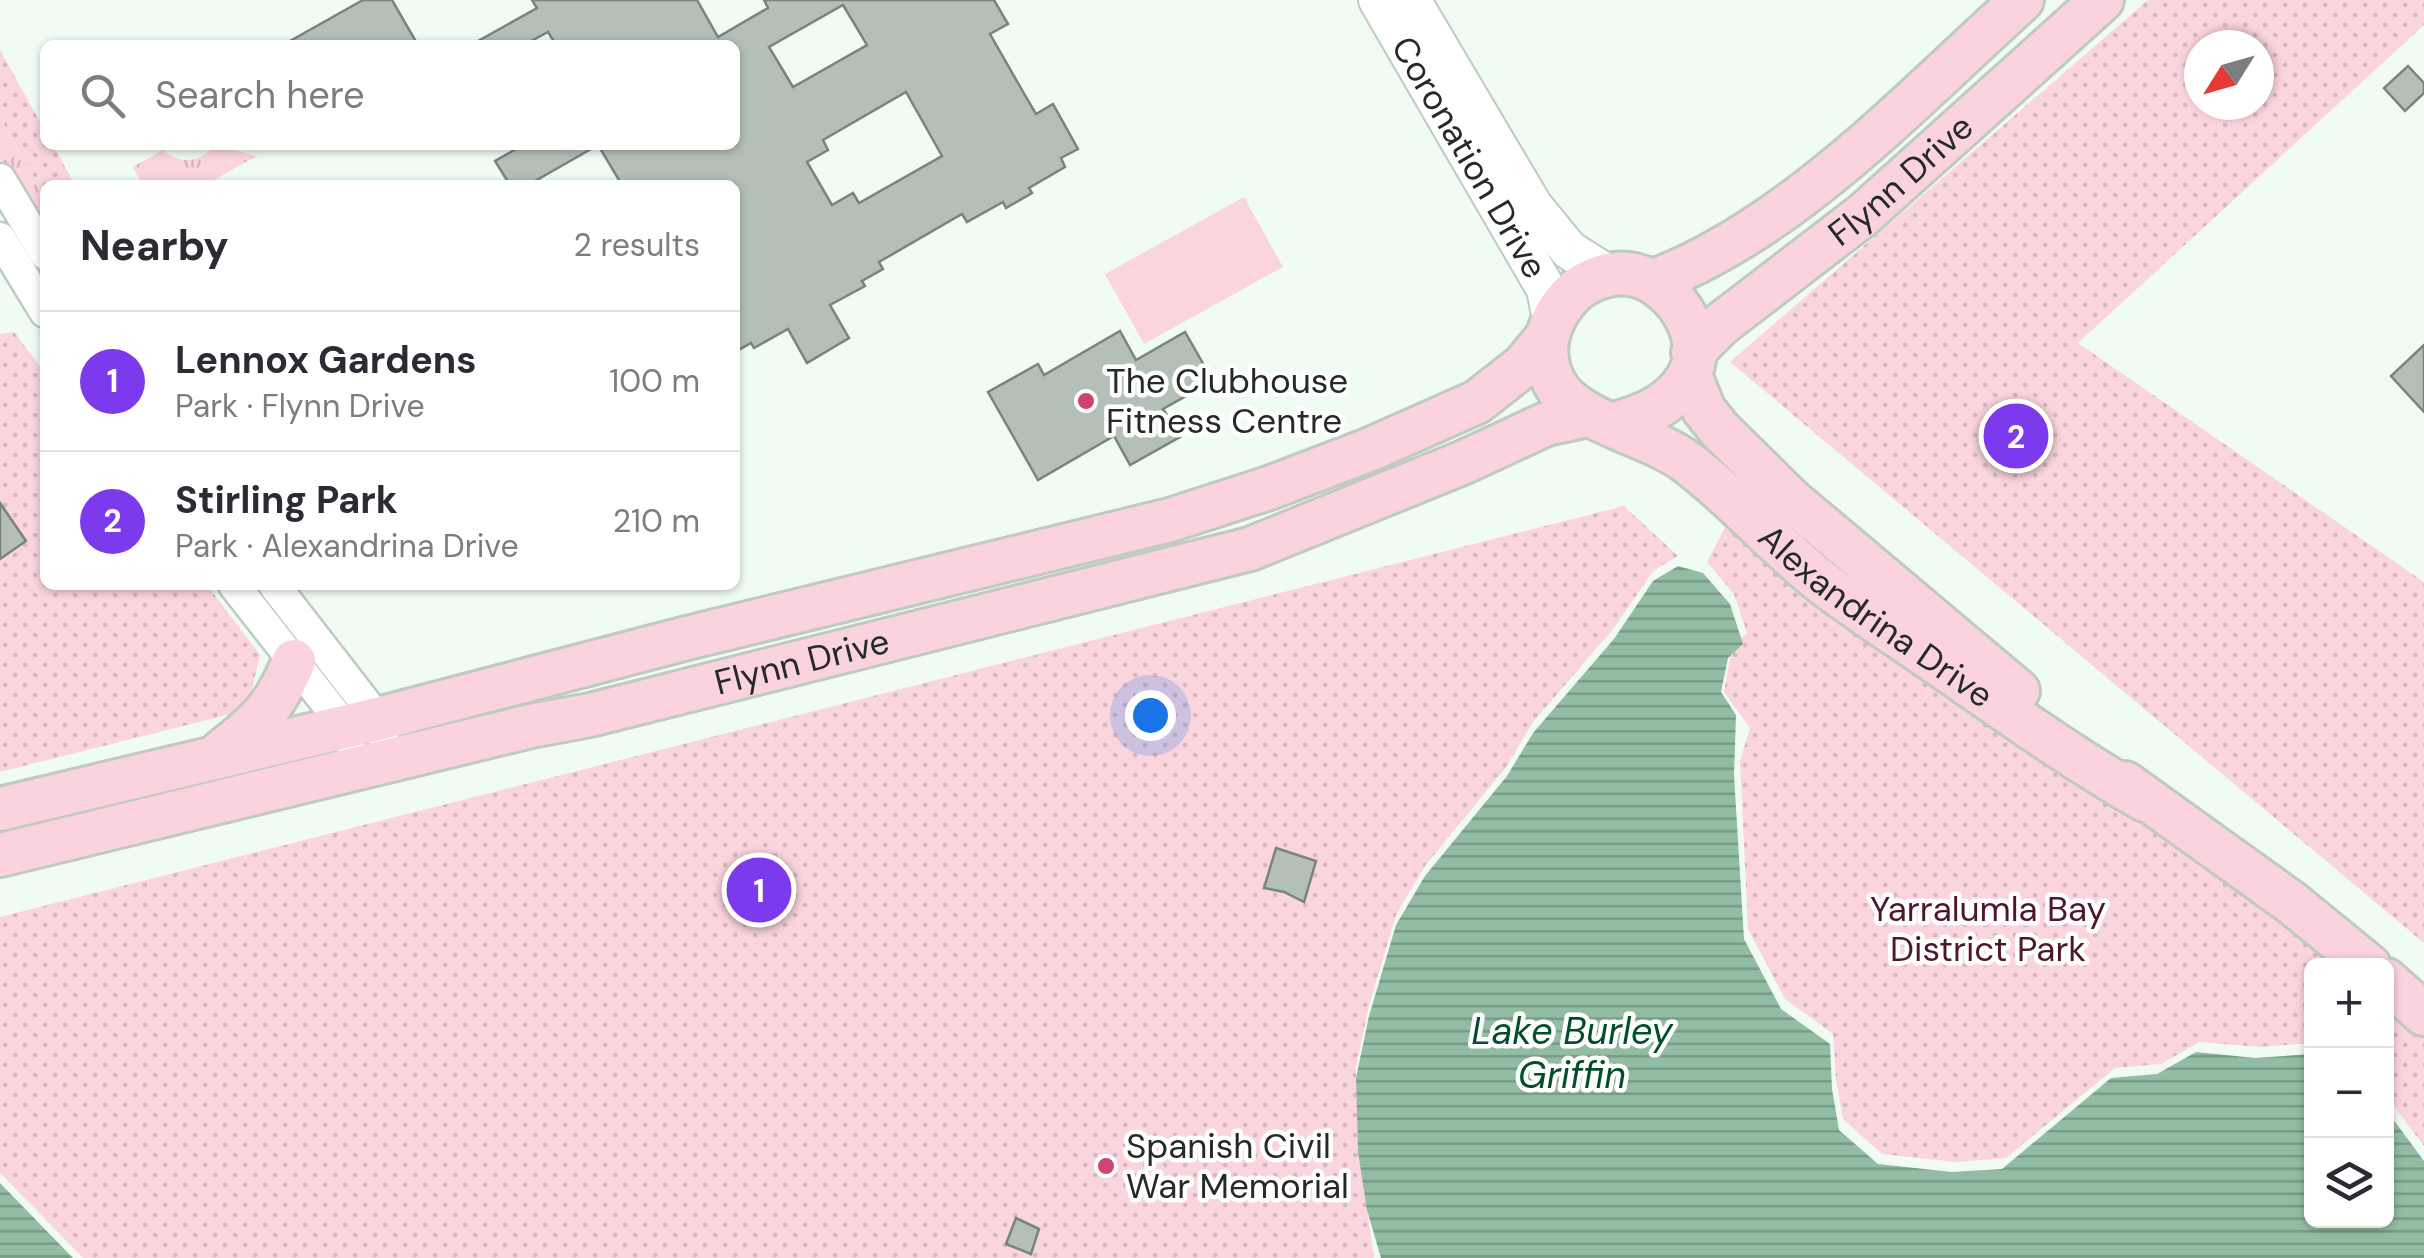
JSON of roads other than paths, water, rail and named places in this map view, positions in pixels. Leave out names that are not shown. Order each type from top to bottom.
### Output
[{"type":"main road","name":"Flynn Drive","points":[[1654,281],[1732,246],[1838,166],[2022,0]]},
{"type":"main road","name":"Flynn Drive","points":[[1691,364],[1736,312],[1863,215],[2102,0]]},
{"type":"main road","points":[[1608,274],[1630,274],[1654,281],[1682,310],[1692,332],[1691,364],[1659,408],[1639,418],[1600,419],[1566,400],[1554,383],[1546,362],[1549,328],[1570,295],[1608,274]]},
{"type":"main road","name":"Flynn Drive","points":[[0,809],[361,723],[687,638],[1170,520],[1371,449],[1477,402],[1524,365],[1549,328]]},
{"type":"main road","name":"Alexandrina Drive","points":[[1691,364],[1704,410],[1791,500],[2146,800],[2292,903],[2359,958]]},
{"type":"main road","name":"Flynn Drive","points":[[0,855],[531,726],[590,716],[1250,548],[1462,463],[1546,424],[1600,419]]},
{"type":"main road","name":"Alexandrina Drive","points":[[1600,419],[1661,445],[1688,462],[1823,583],[2081,763],[2146,800]]},
{"type":"main road","points":[[213,758],[255,725],[279,698],[294,661]]},
{"type":"main road","points":[[521,683],[531,726]]},
{"type":"main road","points":[[2394,987],[2424,1014]]},
{"type":"street","name":"Coronation Drive","points":[[1378,0],[1546,289],[1549,328]]},
{"type":"street","name":"Coronation Drive","points":[[1411,0],[1533,206],[1569,250],[1608,274]]},
{"type":"street","points":[[0,178],[40,246]]},
{"type":"street","points":[[0,238],[40,304]]},
{"type":"street","points":[[238,590],[294,661],[361,723]]},
{"type":"street","points":[[277,590],[361,723],[376,765]]},
{"type":"water","name":"Lake Burley Griffin","points":[[1678,566],[1703,573],[1730,604],[1743,644],[1728,658],[1721,692],[1736,715],[1734,775],[1744,939],[1781,1009],[1830,1044],[1839,1130],[1878,1164],[1952,1172],[2002,1169],[2111,1078],[2157,1074],[2196,1052],[2255,1058],[2304,1054],[2304,1228],[2394,1228],[2394,1120],[2424,1161],[2424,1258],[1381,1258],[1367,1210],[1358,1152],[1356,1078],[1369,1016],[1396,925],[1425,876],[1507,776],[1533,733],[1614,639],[1653,581]]},
{"type":"water","points":[[0,1183],[72,1257],[73,1258],[0,1258]]},
{"type":"place","name":"The Clubhouse Fitness Centre","points":[[1086,401]]},
{"type":"place","name":"Stirling Park","points":[[2016,436]]},
{"type":"place","name":"Lennox Gardens","points":[[759,890]]},
{"type":"place","name":"Spanish Civil War Memorial","points":[[1106,1166]]},
{"type":"park label","name":"Yarralumla Bay District Park","points":[[1988,929]]}]
